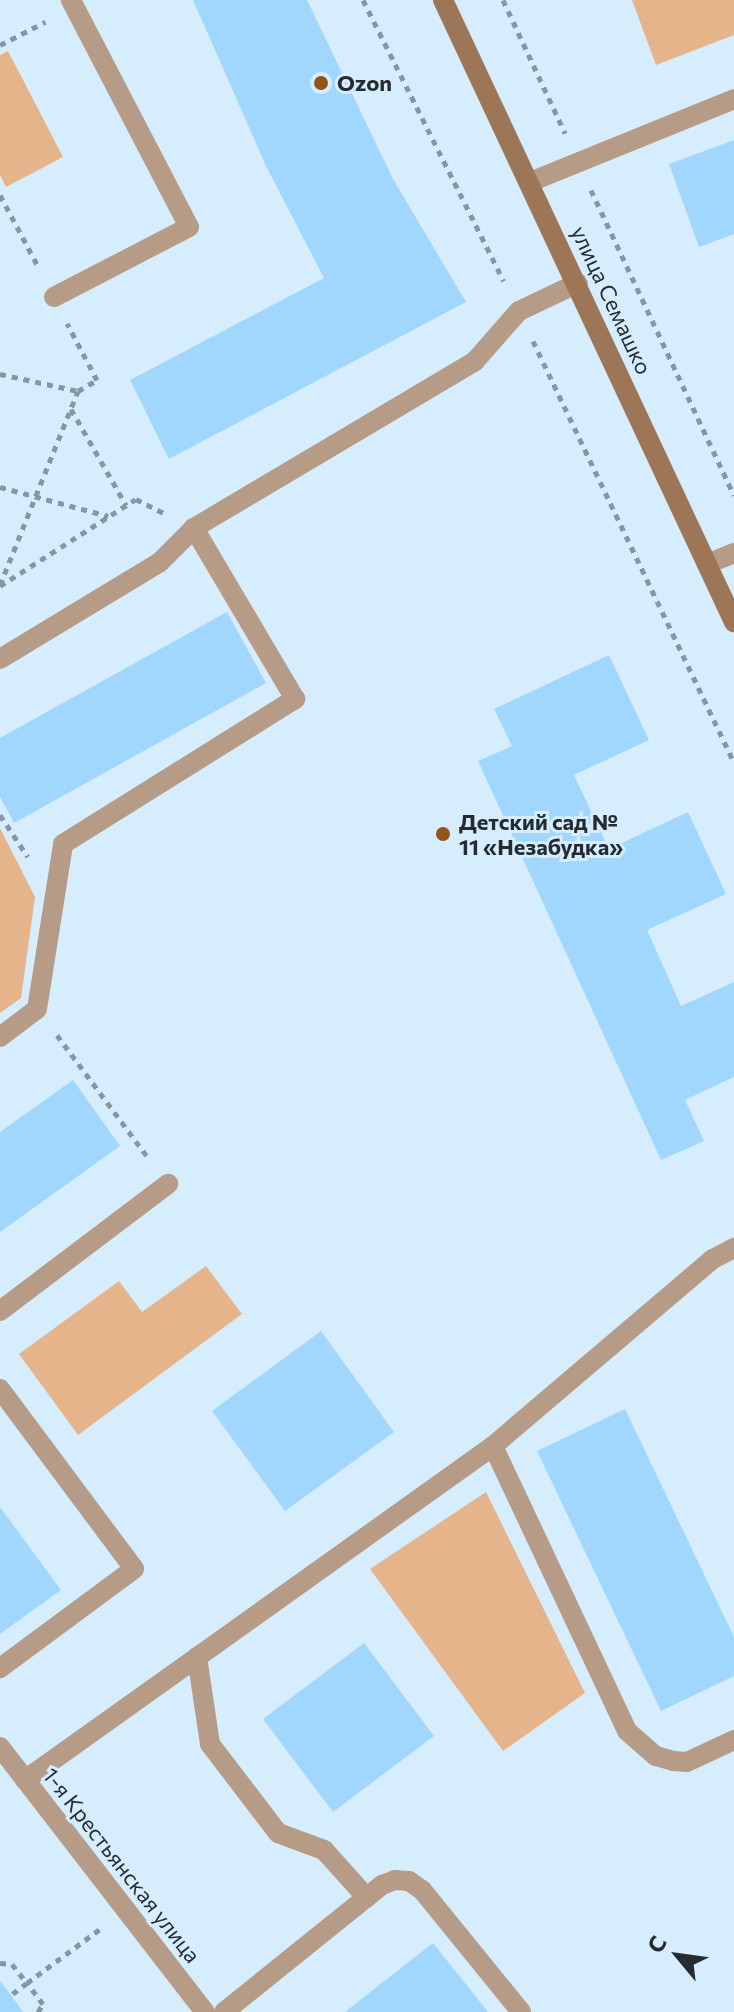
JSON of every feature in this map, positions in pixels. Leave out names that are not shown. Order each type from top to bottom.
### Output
[{"type":"main road","name":"улица Семашко","points":[[443,0],[734,622]]},
{"type":"street","points":[[54,297],[189,227],[73,3]]},
{"type":"street","points":[[530,182],[734,99]]},
{"type":"street","points":[[0,659],[160,562],[194,528],[475,361],[519,311],[578,283]]},
{"type":"street","points":[[0,1037],[37,1009],[63,844],[295,699],[194,528]]},
{"type":"street","points":[[707,564],[734,553]]},
{"type":"street","points":[[0,1311],[168,1184]]},
{"type":"street","points":[[25,1780],[493,1446],[734,1249]]},
{"type":"street","points":[[0,1389],[134,1569],[0,1668]]},
{"type":"street","points":[[493,1446],[627,1731],[656,1756],[673,1761],[687,1762],[734,1740]]},
{"type":"street","points":[[197,1657],[210,1744],[278,1833],[324,1850],[367,1898]]},
{"type":"street","name":"1-я Крестьянская улица","points":[[0,1747],[205,2012]]},
{"type":"street","points":[[224,2012],[367,1898],[395,1880],[409,1881],[422,1890],[521,2012]]},
{"type":"path","points":[[363,0],[519,311],[734,762]]},
{"type":"path","points":[[503,0],[734,495]]},
{"type":"path","points":[[0,45],[73,3]]},
{"type":"path","points":[[0,195],[97,380],[78,391],[0,585]]},
{"type":"path","points":[[0,374],[78,391]]},
{"type":"path","points":[[70,408],[126,505]]},
{"type":"path","points":[[0,487],[109,517]]},
{"type":"path","points":[[0,585],[136,499],[194,528]]},
{"type":"path","points":[[37,1009],[168,1184]]},
{"type":"path","points":[[11,1995],[126,1910]]},
{"type":"path","points":[[0,1963],[12,1964],[27,1983],[43,2004],[38,2012]]},
{"type":"shaded area","points":[[632,0],[734,0],[734,35],[656,65]]},
{"type":"shaded area","points":[[8,51],[63,157],[6,187],[0,175],[0,55]]},
{"type":"shaded area","points":[[0,828],[35,897],[21,998],[0,1013]]},
{"type":"shaded area","points":[[206,1266],[242,1314],[78,1435],[19,1354],[119,1281],[142,1312]]},
{"type":"shaded area","points":[[486,1492],[585,1693],[503,1751],[370,1569]]},
{"type":"building","points":[[193,0],[307,0],[393,179],[466,302],[169,459],[130,380],[324,278],[266,166]]},
{"type":"building","points":[[734,140],[734,234],[699,247],[669,164]]},
{"type":"building","points":[[227,612],[266,683],[14,823],[0,797],[0,738]]},
{"type":"building","points":[[609,655],[649,740],[574,775],[609,849],[688,812],[726,894],[647,930],[681,1006],[734,982],[734,1077],[685,1100],[704,1141],[661,1160],[478,761],[512,746],[494,709]]},
{"type":"building","points":[[73,1080],[120,1146],[0,1232],[0,1132]]},
{"type":"building","points":[[321,1331],[394,1432],[285,1511],[212,1411]]},
{"type":"building","points":[[625,1409],[734,1637],[734,1676],[661,1711],[537,1451]]},
{"type":"building","points":[[0,1507],[61,1590],[0,1634]]},
{"type":"building","points":[[364,1643],[434,1736],[333,1812],[263,1719]]},
{"type":"building","points":[[433,1943],[488,2012],[345,2012],[383,1982]]},
{"type":"building","points":[[0,1981],[11,1995],[23,2012],[0,2012]]},
{"type":"place","name":"Ozon","points":[[321,83]]},
{"type":"place","name":"Детский сад № 11 «Незабудка»","points":[[443,834]]}]
